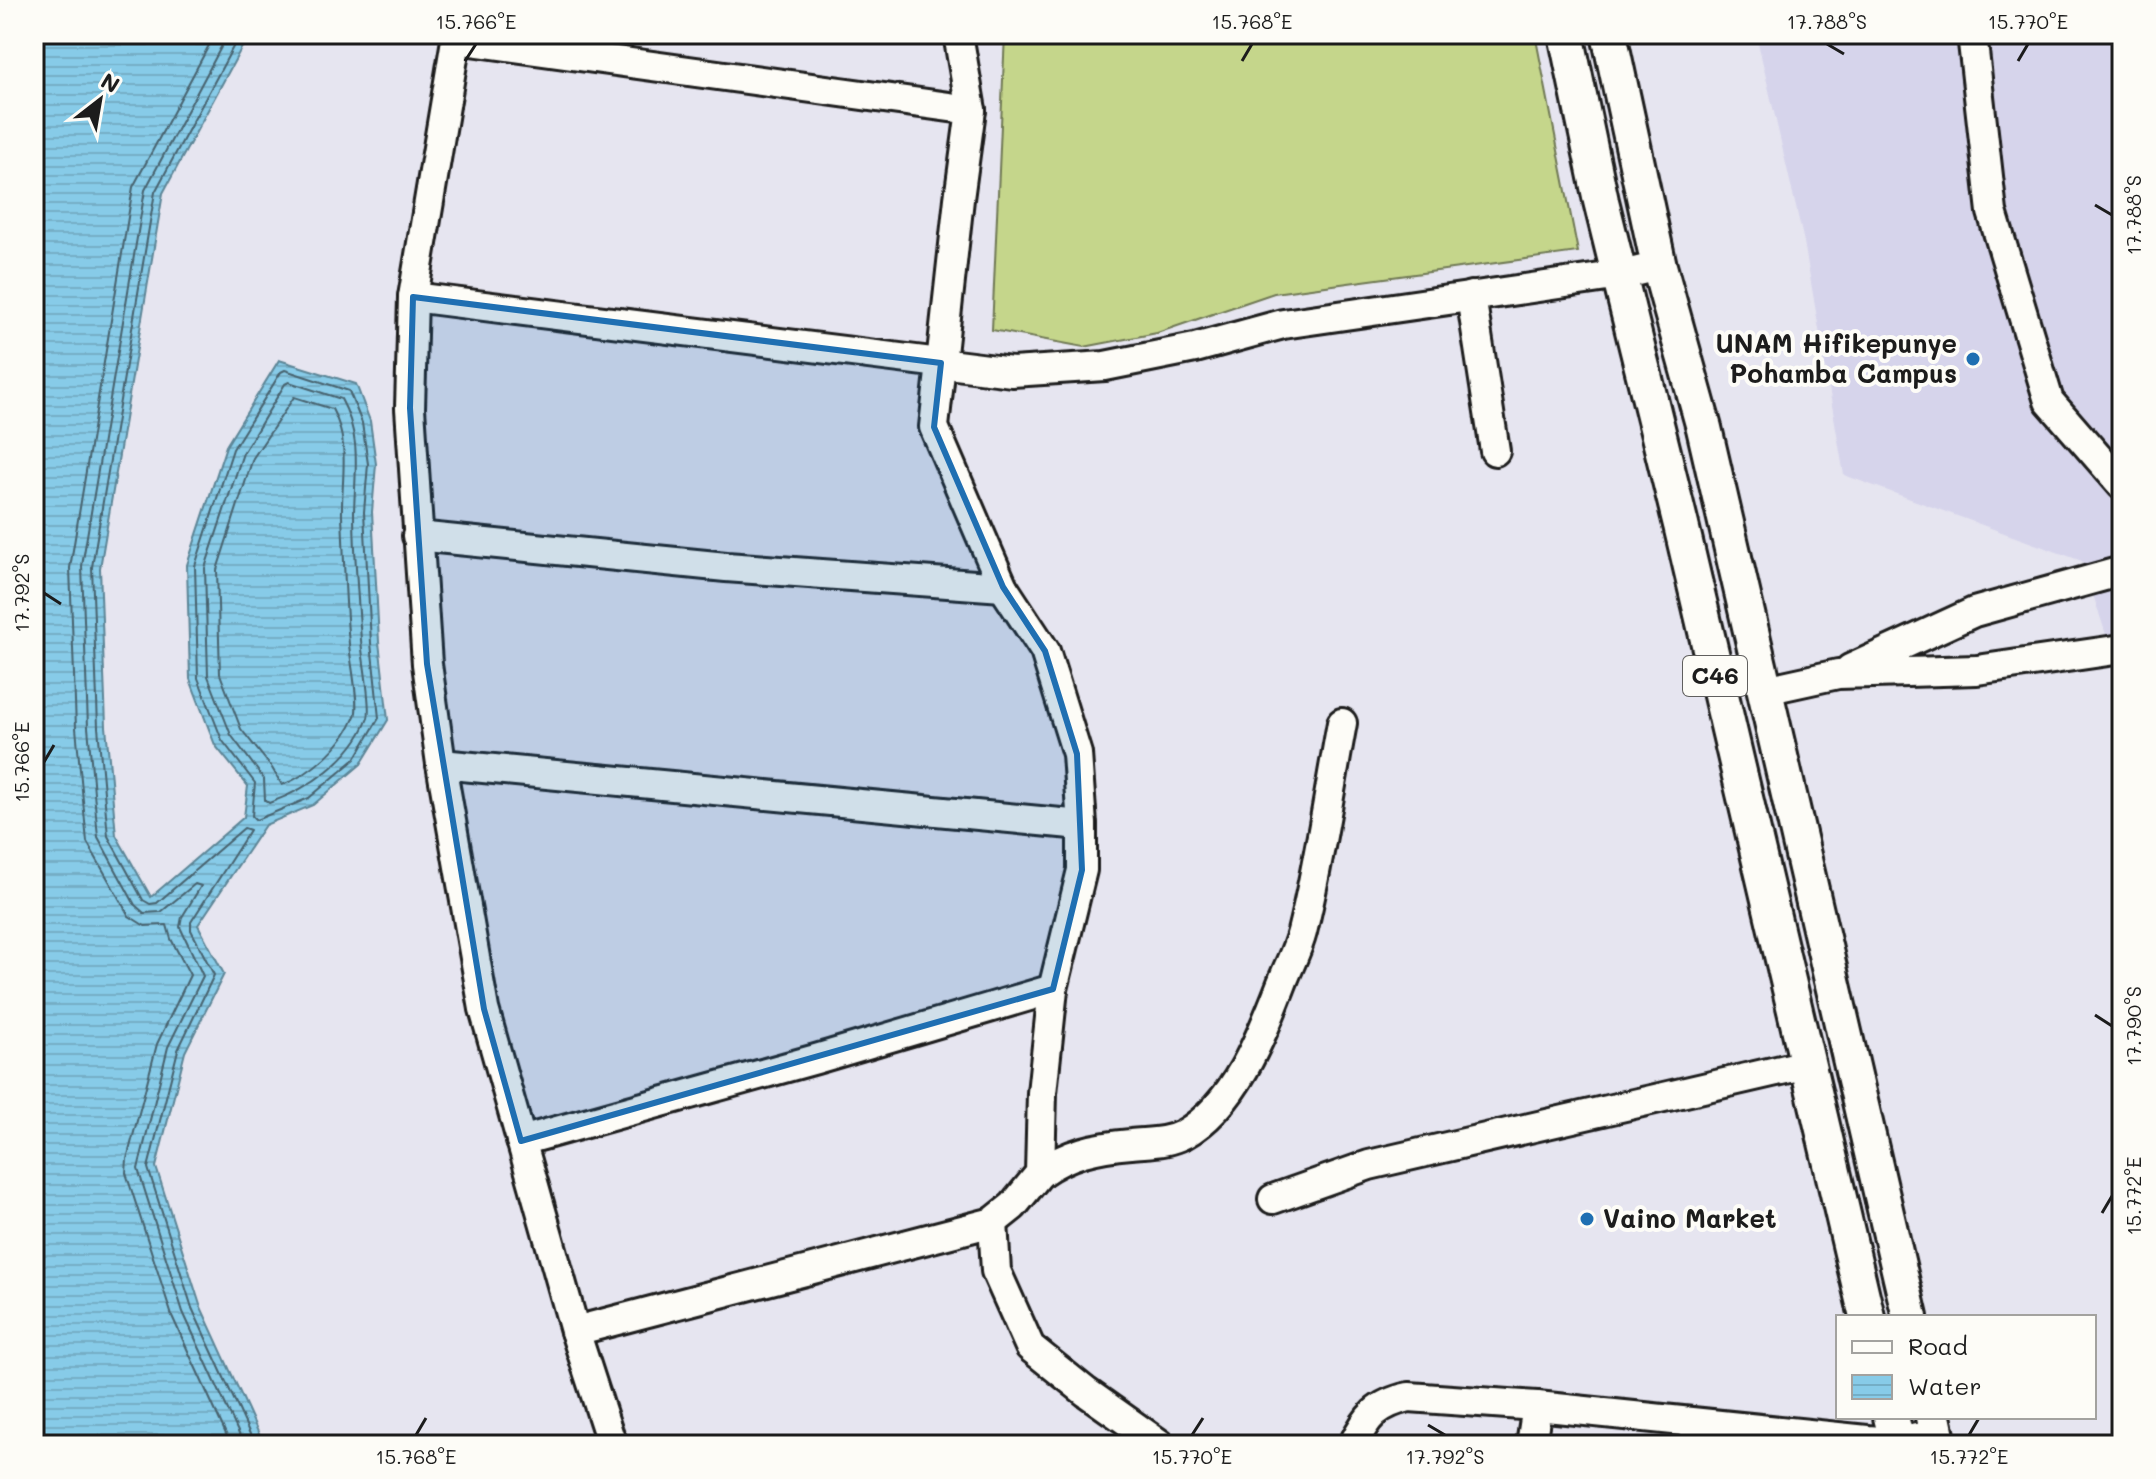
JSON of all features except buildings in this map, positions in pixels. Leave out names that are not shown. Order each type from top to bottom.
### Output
[{"type":"main road","name":"C46","points":[[1566,34],[1601,201],[1867,1315]]},
{"type":"main road","name":"C46","points":[[1609,34],[1659,266],[1704,428],[1910,1315]]},
{"type":"main road","points":[[1721,698],[1765,690]]},
{"type":"street","points":[[958,34],[971,110],[934,427],[1003,587],[1045,651],[1077,754],[1082,870],[1053,989],[1042,1093],[1040,1173]]},
{"type":"street","points":[[1972,34],[1992,212],[2049,401],[2122,485]]},
{"type":"street","points":[[612,1445],[575,1331],[484,1009],[441,764],[427,664],[410,408],[413,297],[457,36],[971,110]]},
{"type":"street","points":[[413,297],[1012,372],[1105,366],[1195,348],[1283,324],[1621,275],[1659,266]]},
{"type":"street","points":[[1471,296],[1495,451]]},
{"type":"street","points":[[417,536],[726,567],[1003,587]]},
{"type":"street","points":[[1838,674],[1974,612],[2122,571]]},
{"type":"street","points":[[1765,690],[1838,674],[1977,670],[2122,649]]},
{"type":"street","points":[[575,1331],[993,1222],[1013,1206],[1040,1173],[1059,1159],[1099,1147],[1160,1142],[1182,1135],[1206,1119],[1228,1093],[1248,1059],[1301,935],[1342,723]]},
{"type":"street","points":[[441,764],[1082,825]]},
{"type":"street","points":[[521,1141],[1053,989]]},
{"type":"street","points":[[1273,1199],[1369,1165],[1807,1064]]},
{"type":"street","points":[[993,1222],[996,1271],[1030,1347],[1086,1392],[1161,1445]]},
{"type":"street","points":[[1353,1445],[1360,1430],[1378,1408],[1390,1401],[1409,1397],[1895,1435],[1936,1432]]},
{"type":"street","points":[[1531,1445],[1537,1406]]},
{"type":"highlighted area","points":[[413,297],[941,363],[934,427],[1003,587],[1045,651],[1077,754],[1082,870],[1053,989],[521,1141],[484,1009],[427,664],[410,408]]},
{"type":"shaded area","name":"UNAM Hifikepunye Pohamba Campus","points":[[1756,34],[2122,34],[2122,665],[2112,666],[2111,650],[2082,561],[1844,475],[1804,242]]},
{"type":"green space","points":[[1005,34],[1535,34],[1578,252],[1274,293],[1157,333],[1084,347],[992,330]]},
{"type":"water","points":[[34,34],[249,34],[163,193],[100,568],[106,726],[116,835],[151,897],[244,817],[248,786],[215,745],[190,679],[187,565],[226,446],[279,360],[356,384],[370,421],[376,464],[372,512],[379,642],[388,720],[361,764],[313,805],[265,825],[198,925],[224,974],[185,1052],[156,1167],[200,1305],[264,1445],[34,1445]]},
{"type":"place","name":"UNAM Hifikepunye Pohamba Campus","points":[[1973,359]]},
{"type":"place","name":"Vaino Market","points":[[1587,1219]]}]
